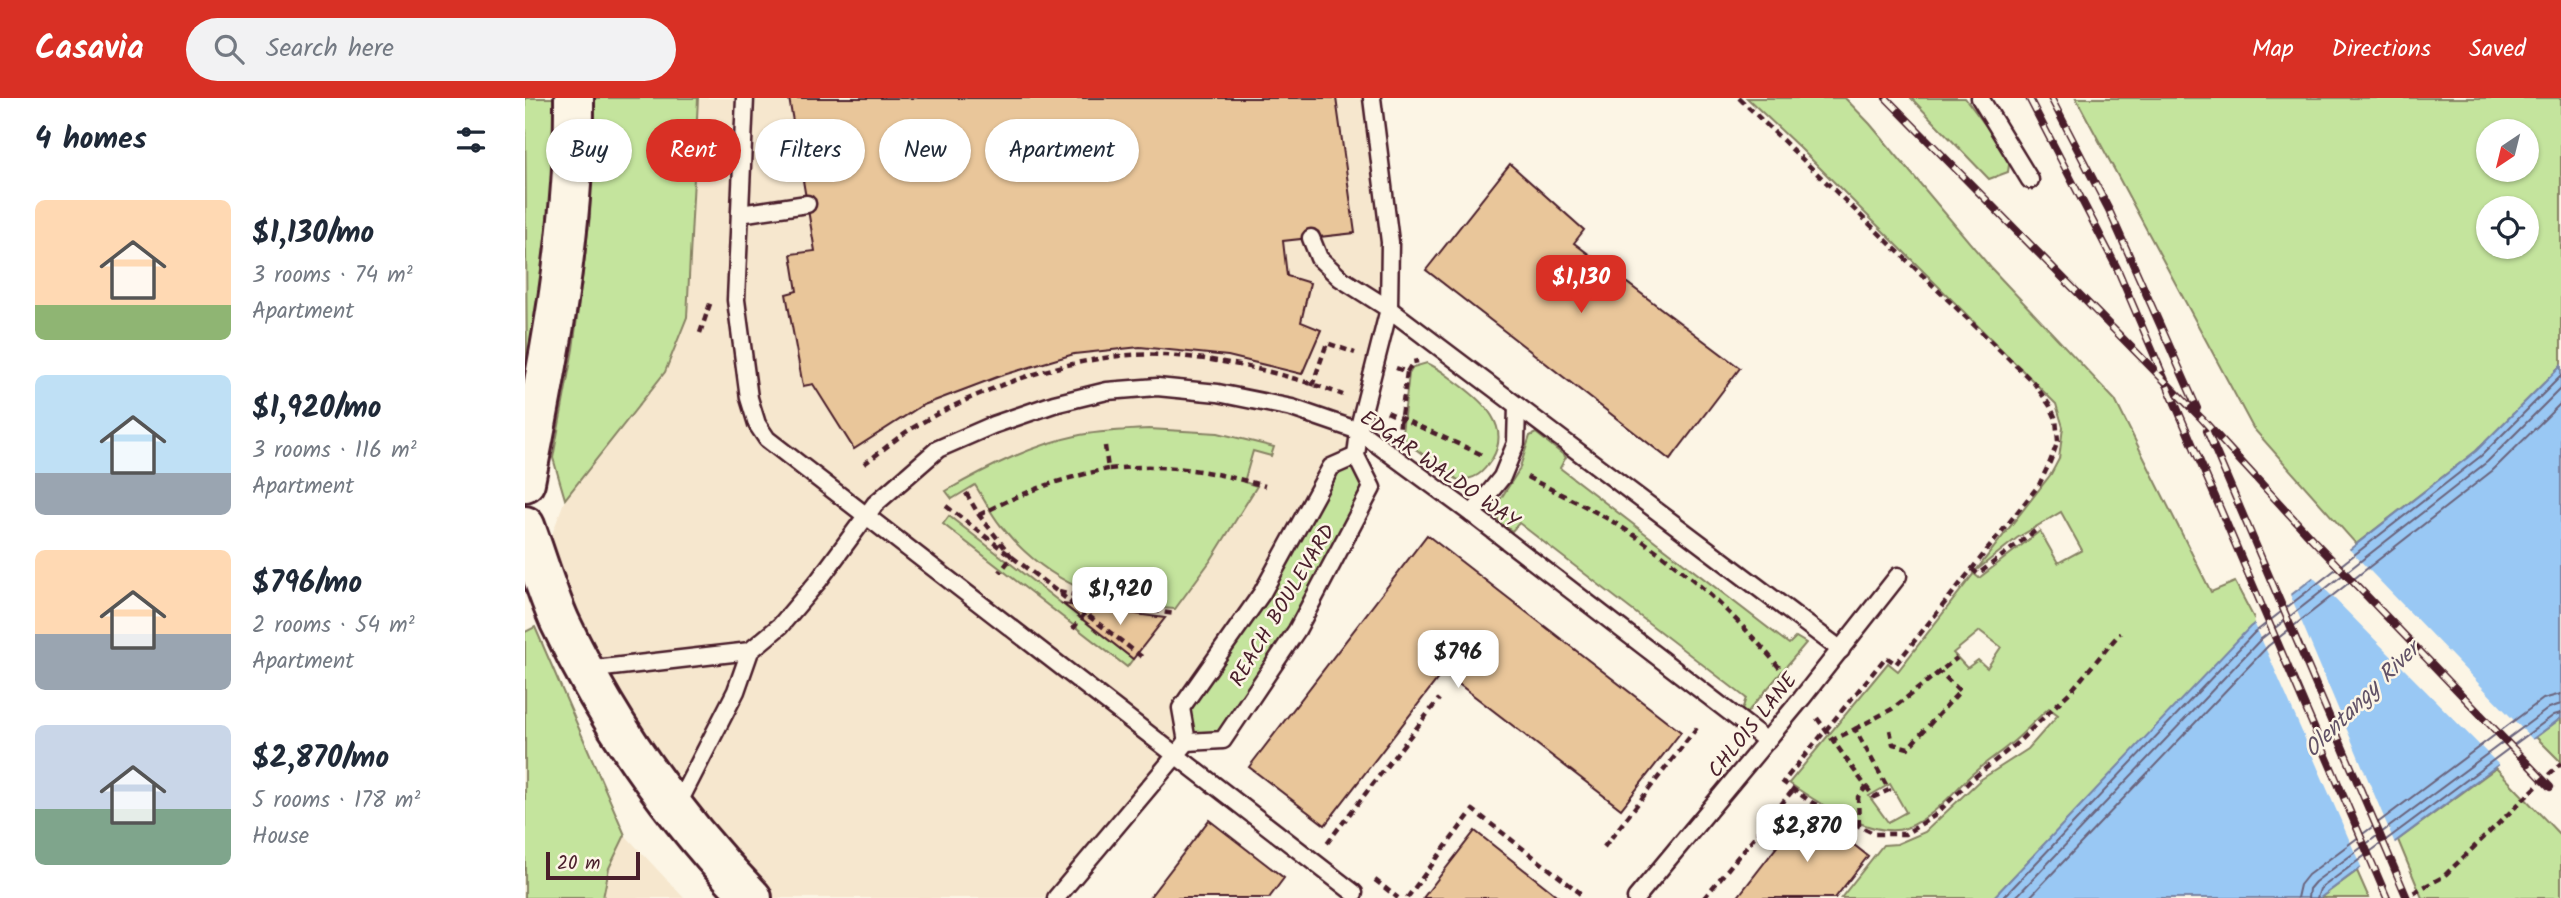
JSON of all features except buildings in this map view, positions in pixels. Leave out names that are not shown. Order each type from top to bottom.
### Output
[{"type":"main road","points":[[525,482],[567,244],[574,150],[574,98]]},
{"type":"main road","points":[[525,526],[559,620],[585,670],[652,779],[675,810],[752,898]]},
{"type":"lane","points":[[745,98],[736,300],[749,398],[757,424],[767,439],[1354,893]]},
{"type":"lane","points":[[1356,456],[1359,431],[1389,309],[1390,242],[1372,98]]},
{"type":"lane","points":[[1980,98],[2030,180]]},
{"type":"lane","points":[[740,214],[807,204]]},
{"type":"lane","points":[[1311,238],[1319,258],[1340,278],[1389,309],[1841,650]]},
{"type":"lane","name":"EDGAR WALDO WAY","points":[[750,651],[780,626],[875,504],[938,449],[993,425],[1053,404],[1107,391],[1157,387],[1218,393],[1292,408],[1359,431],[1472,514],[1767,741]]},
{"type":"lane","points":[[1472,514],[1502,477],[1516,443],[1517,406]]},
{"type":"lane","name":"REACH BOULEVARD","points":[[1356,456],[1372,488],[1297,630],[1223,740],[1187,742],[1181,708],[1262,593],[1331,467],[1356,456]]},
{"type":"lane","name":"CHLOIS LANE","points":[[1636,898],[1767,741],[1898,576]]},
{"type":"lane","points":[[585,670],[750,651],[736,691],[675,810]]},
{"type":"lane","points":[[1056,898],[1187,742]]},
{"type":"path","points":[[1739,98],[2034,383],[2056,419],[2058,441],[2039,485],[1896,664],[1887,657],[1783,782],[1811,802],[1875,834],[1905,834],[1934,816],[1971,779],[2017,743],[2071,691],[2120,633]]},
{"type":"path","points":[[1407,372],[1413,362],[1421,360]]},
{"type":"path","points":[[1105,446],[1108,468]]},
{"type":"path","points":[[979,515],[1014,496],[1046,484],[1108,468],[1180,467],[1265,486]]},
{"type":"path","points":[[966,493],[979,515],[1012,557]]},
{"type":"path","points":[[946,506],[1142,657]]},
{"type":"path","points":[[1972,569],[1978,574],[2039,528]]},
{"type":"path","points":[[1000,572],[1012,557]]},
{"type":"path","points":[[1055,590],[1096,601],[1175,614]]},
{"type":"path","points":[[1073,629],[1085,613]]},
{"type":"path","points":[[1855,729],[1892,709],[1957,658]]},
{"type":"path","points":[[1890,730],[1893,744],[1907,748],[1960,691],[1940,672]]},
{"type":"path","points":[[1313,862],[1439,699]]},
{"type":"path","points":[[1604,847],[1699,725]]},
{"type":"path","points":[[2403,898],[2443,877],[2561,763]]},
{"type":"path","points":[[1859,826],[1858,797],[1866,787]]},
{"type":"path","points":[[1704,898],[1793,790]]},
{"type":"path","points":[[1407,898],[1473,810],[1579,892],[1574,898]]},
{"type":"shaded area","points":[[698,98],[1372,98],[1389,309],[1356,456],[1187,742],[1056,898],[752,898],[735,880],[540,567],[565,499],[665,372],[691,258],[694,182],[741,182],[741,119],[697,119]]},
{"type":"shaded area","points":[[625,835],[684,898],[603,898],[609,868]]},
{"type":"green space","points":[[525,98],[556,98],[555,119],[546,119],[546,182],[554,182],[553,218],[527,377]]},
{"type":"green space","points":[[593,98],[698,98],[697,119],[646,119],[646,182],[694,182],[687,317],[665,372],[565,499],[553,458],[573,349],[590,216],[591,182],[632,182],[632,119],[592,119]]},
{"type":"green space","points":[[1747,98],[1845,98],[1991,268],[2115,400],[2211,592],[2235,582],[2256,622],[1993,898],[1841,898],[1883,845],[1897,844],[1925,832],[1980,780],[2028,749],[2058,715],[2049,708],[2014,741],[1973,773],[1932,813],[1906,828],[1877,829],[1861,824],[1789,783],[1888,663],[1898,671],[1974,574],[1979,578],[2040,531],[2058,563],[2082,550],[2061,512],[2017,538],[1976,571],[2051,474],[2059,459],[2063,427],[2056,404]],"holes":[[[1980,631],[2001,647],[1987,668],[1978,660],[1967,668],[1953,653]],[[1890,784],[1906,812],[1888,822],[1869,796]]]},
{"type":"green space","points":[[1911,98],[1965,98],[2010,158],[2008,172],[1989,179]]},
{"type":"green space","points":[[2076,98],[2561,98],[2561,366],[2476,451],[2356,544],[2253,428]]},
{"type":"green space","points":[[1427,363],[1477,398],[1496,425],[1499,436],[1492,459],[1482,472],[1474,477],[1458,480],[1406,442],[1402,433],[1409,374],[1413,367]]},
{"type":"green space","points":[[1149,429],[1218,433],[1274,447],[1271,456],[1253,451],[1244,482],[1257,486],[1211,560],[1175,609],[1124,602],[1078,587],[1057,576],[1019,546],[997,521],[975,485],[952,499],[946,491],[994,465],[1062,439]]},
{"type":"green space","points":[[1536,433],[1566,457],[1560,468],[1789,644],[1796,637],[1806,643],[1746,714],[1742,710],[1746,698],[1519,523],[1512,531],[1500,523],[1496,506],[1519,470],[1530,436]]},
{"type":"green space","points":[[1356,456],[1372,488],[1223,740],[1187,742],[1181,708],[1233,637],[1331,467]]},
{"type":"green space","points":[[949,516],[1133,659],[1127,667],[943,524]]},
{"type":"green space","points":[[535,627],[625,835],[609,868],[603,898],[525,898],[525,632]]},
{"type":"green space","points":[[2561,718],[2561,762],[2536,737]]},
{"type":"green space","points":[[2496,768],[2561,836],[2561,898],[2422,898],[2398,840]]},
{"type":"green space","points":[[2357,871],[2369,898],[2320,898]]},
{"type":"water","name":"Olentangy River","points":[[2561,366],[2561,718],[2320,898],[1993,898],[2250,627],[2476,451]]},
{"type":"pier","points":[[2347,547],[2535,742],[2502,768],[2311,575]]},
{"type":"pier","points":[[2289,592],[2396,846],[2363,871],[2253,620]]},
{"type":"railway","points":[[1886,98],[2202,419],[2313,540],[2550,787]]},
{"type":"railway","points":[[2029,98],[2117,268],[2387,898]]},
{"type":"railway","points":[[2051,98],[2109,210],[2197,408]]},
{"type":"railway","points":[[2207,431],[2407,898]]}]
